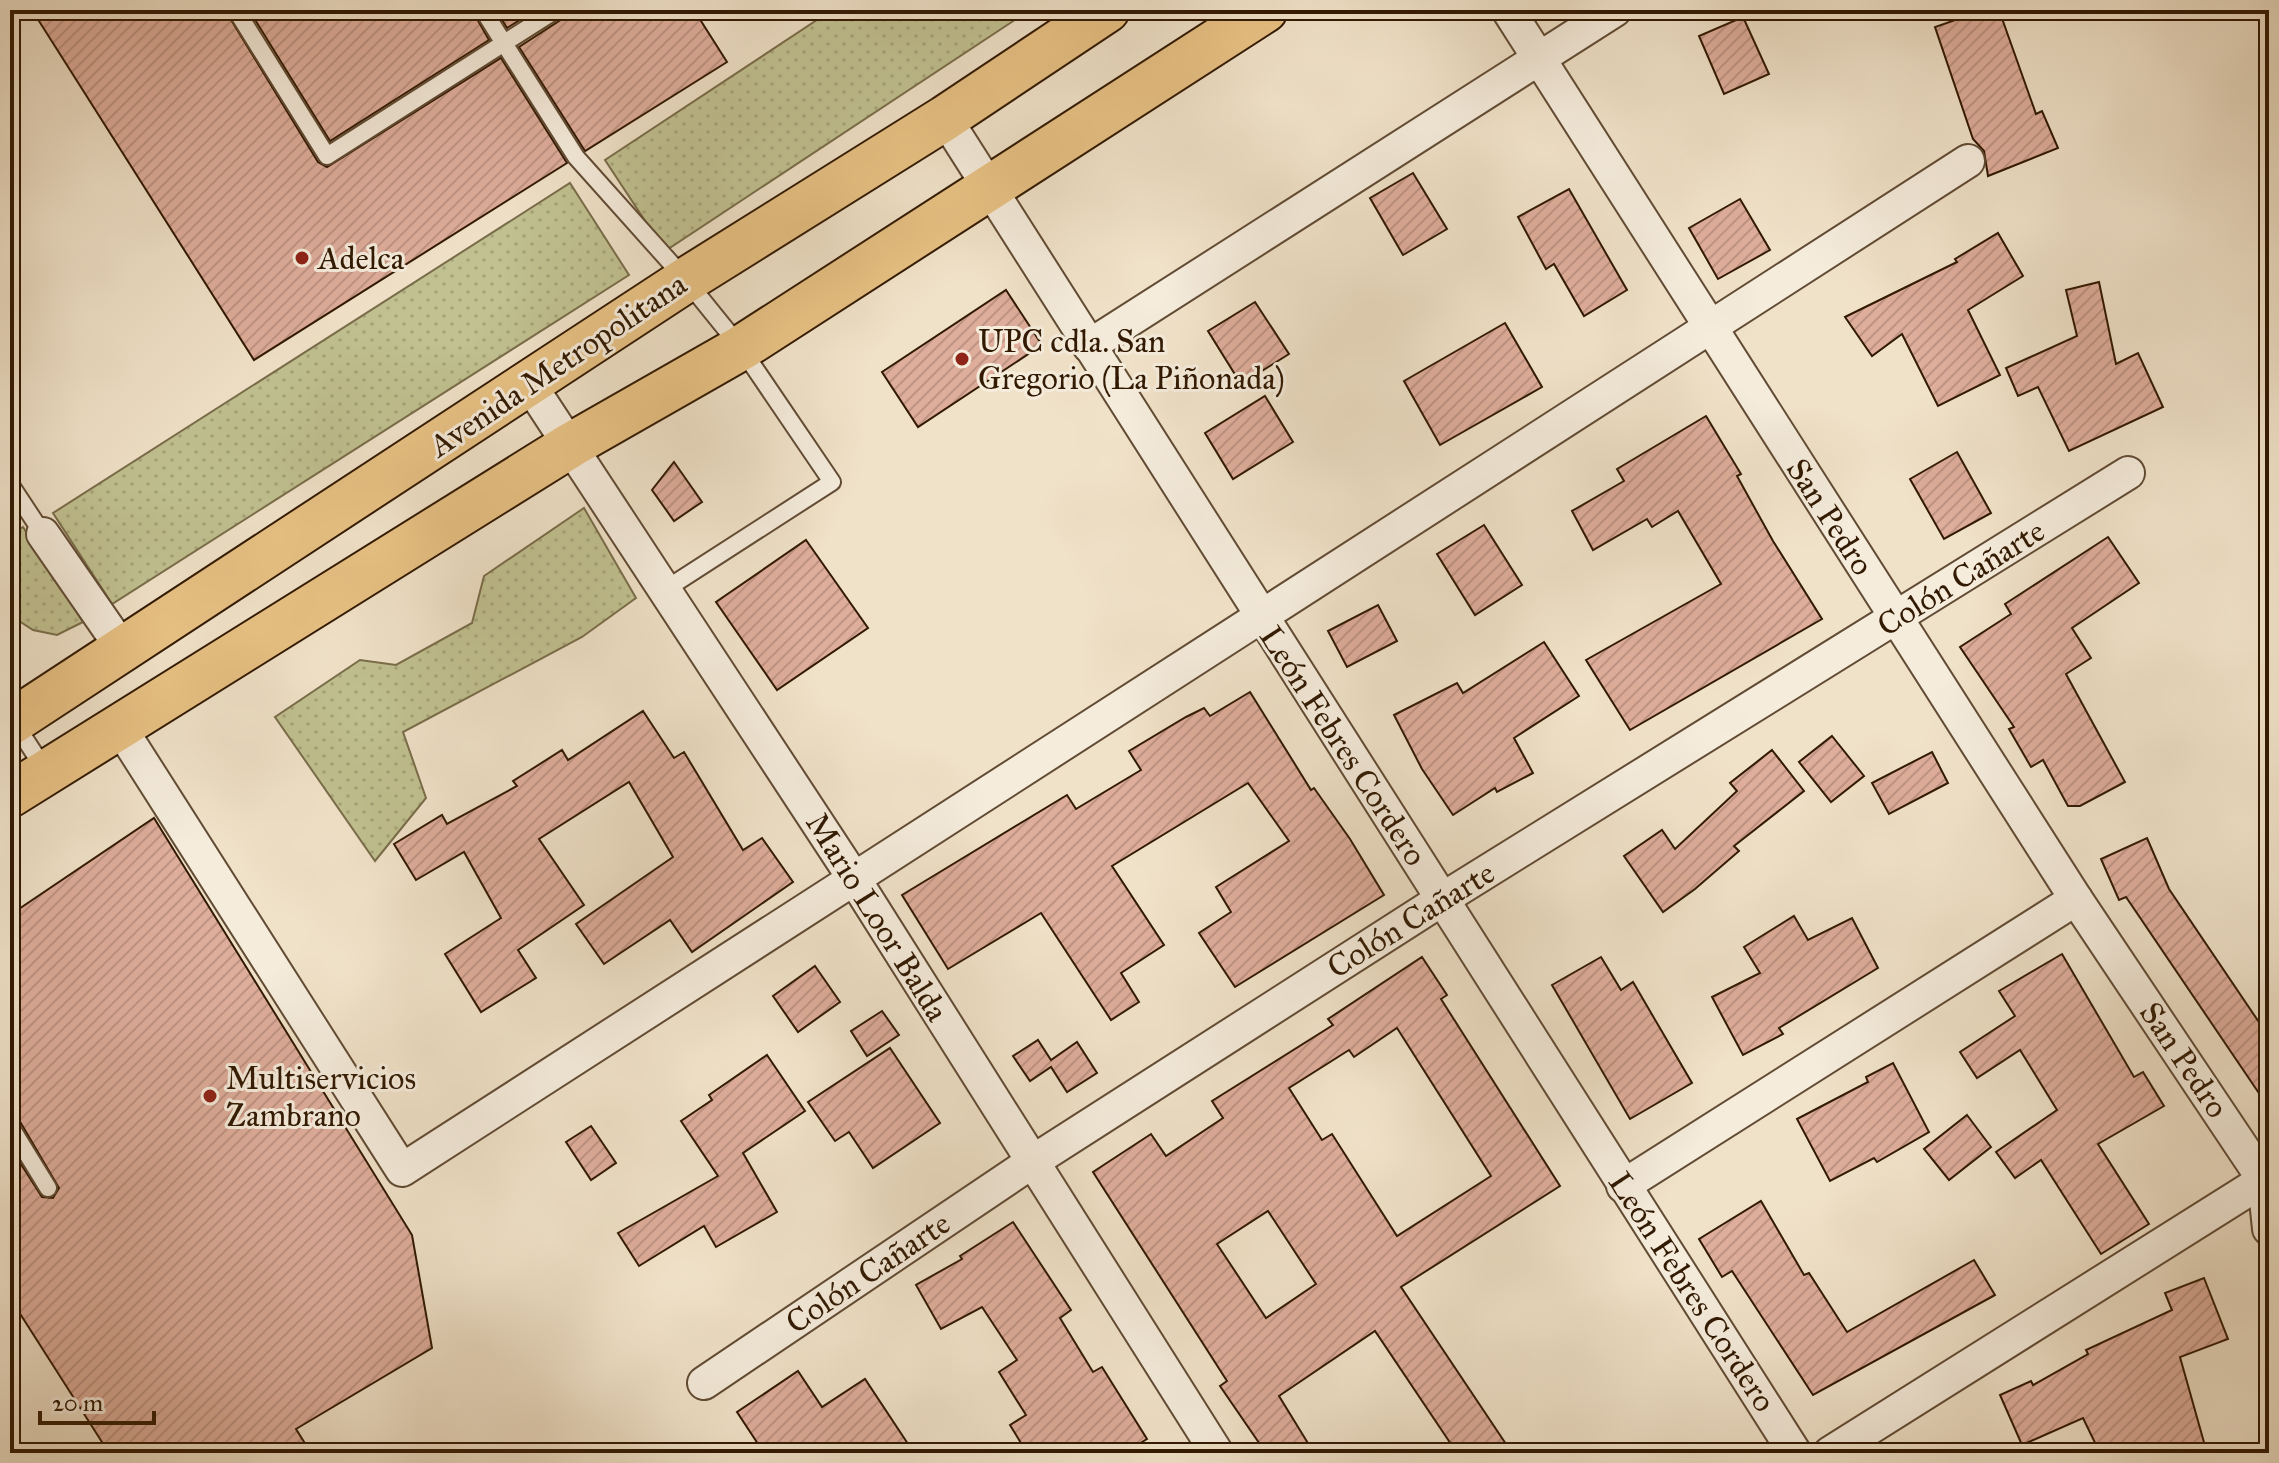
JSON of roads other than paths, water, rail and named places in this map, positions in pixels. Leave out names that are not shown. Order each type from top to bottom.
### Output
[{"type":"highway","name":"Avenida Metropolitana","points":[[11,721],[124,651],[686,280],[945,118],[1107,10]]},
{"type":"highway","points":[[10,795],[571,445],[741,348],[1265,10]]},
{"type":"street","name":"San Pedro","points":[[1508,10],[2076,899],[2264,1180]]},
{"type":"street","points":[[1089,346],[1615,10]]},
{"type":"street","name":"León Febres Cordero","points":[[945,118],[992,187],[1261,619],[1795,1453]]},
{"type":"street","points":[[119,726],[402,1170],[1968,161]]},
{"type":"street","name":"Mario Loor Balda","points":[[530,385],[853,877],[1215,1452]]},
{"type":"street","name":"Colón Cañarte","points":[[704,1383],[1032,1162],[1441,900],[2128,473]]},
{"type":"street","points":[[43,534],[124,651]]},
{"type":"street","points":[[1623,1186],[2076,899]]},
{"type":"street","points":[[1830,1453],[2264,1180],[2269,1229]]},
{"type":"lane","points":[[236,10],[327,156],[556,10]]},
{"type":"lane","points":[[483,10],[576,157],[686,280],[741,348],[832,482],[666,589]]},
{"type":"lane","points":[[10,484],[43,534]]},
{"type":"lane","points":[[11,721],[47,773]]},
{"type":"lane","points":[[10,1126],[48,1188]]},
{"type":"place","name":"Adelca","points":[[302,258]]},
{"type":"place","name":"UPC cdla. San Gregorio (La Piñonada)","points":[[962,359]]},
{"type":"place","name":"Multiservicios Zambrano","points":[[210,1096]]}]
